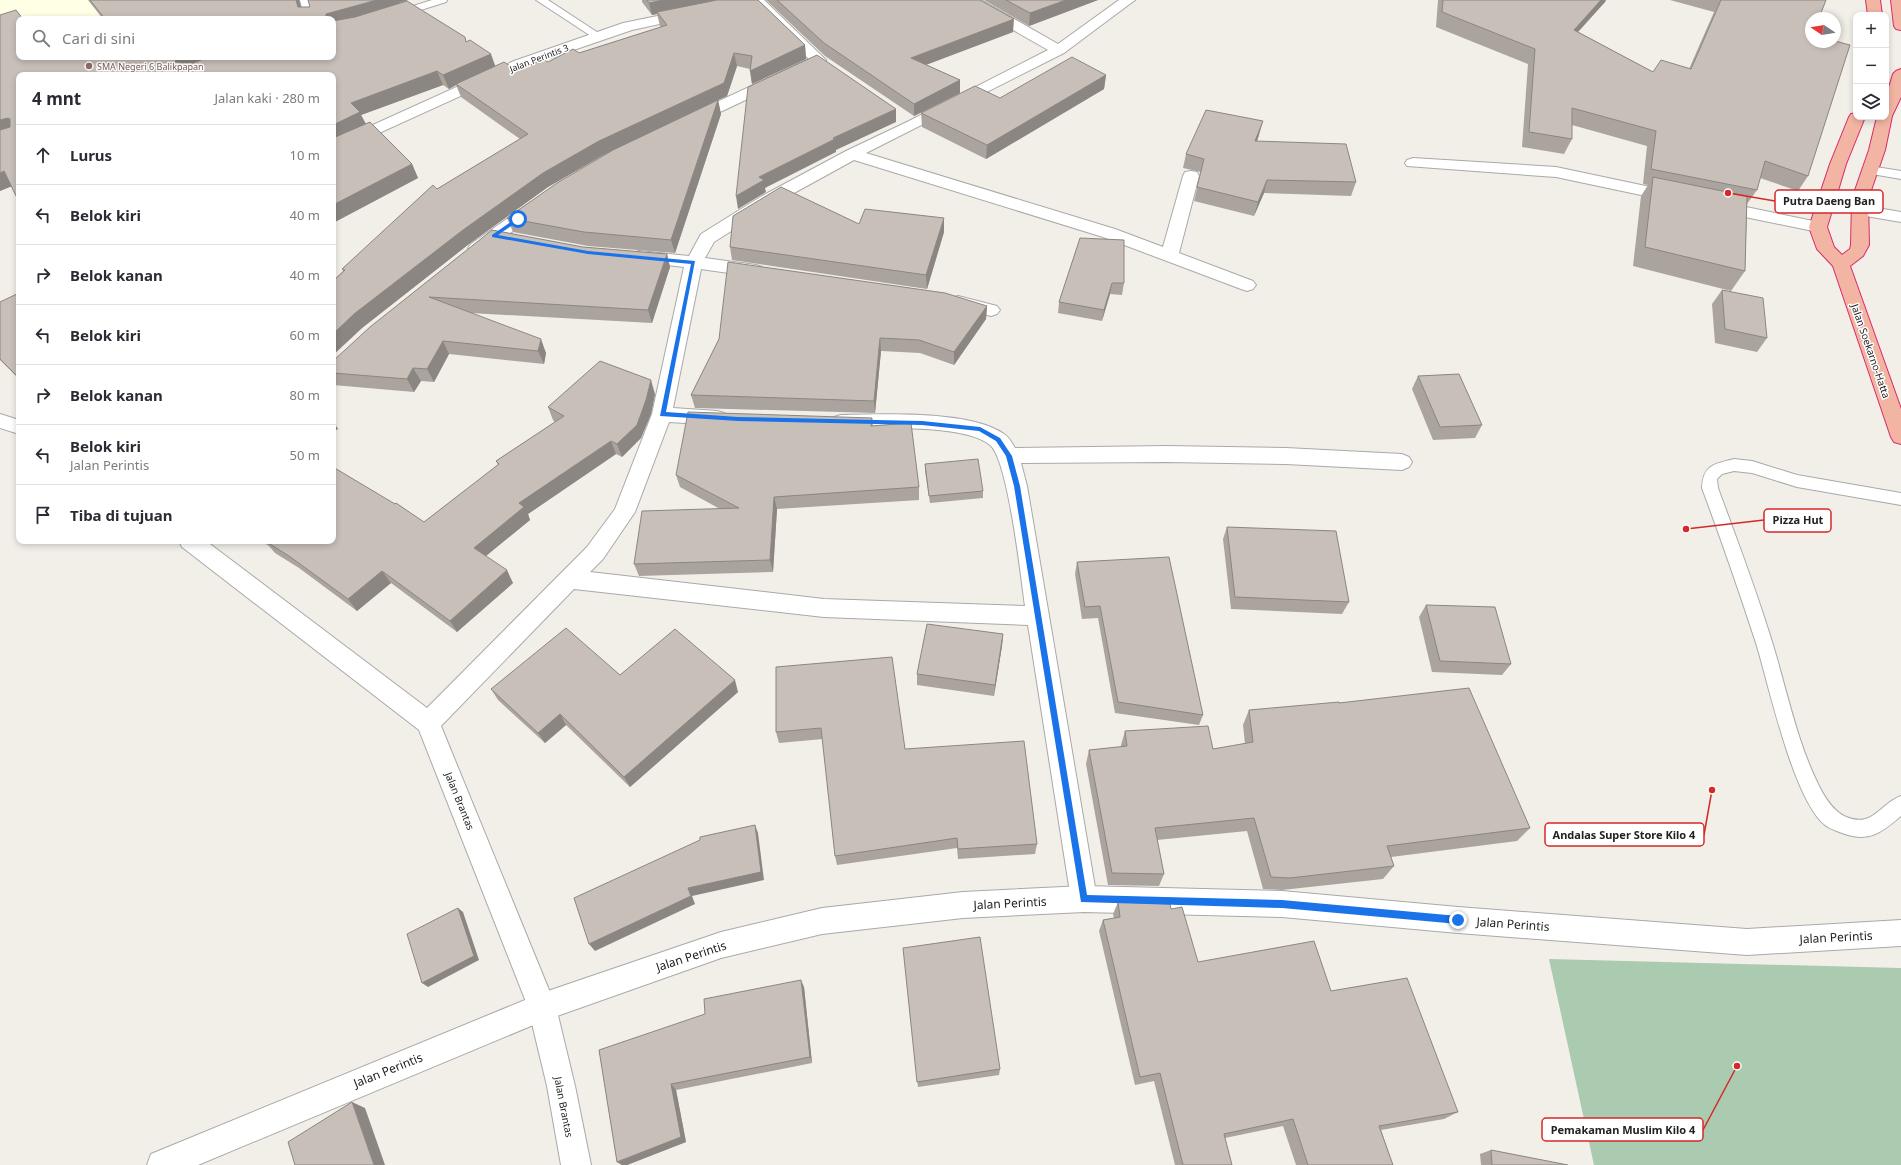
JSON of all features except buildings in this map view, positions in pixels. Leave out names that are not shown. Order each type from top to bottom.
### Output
[{"type":"highway","points":[[1873,0],[1875,12]]},
{"type":"highway","points":[[1898,0],[1901,26]]},
{"type":"highway","points":[[1889,106],[1901,74]]},
{"type":"highway","points":[[1818,227],[1838,164],[1856,120]]},
{"type":"highway","points":[[1841,264],[1857,252],[1860,245],[1860,199],[1884,120]]},
{"type":"highway","name":"Jalan Soekarno-Hatta","points":[[1818,227],[1826,249],[1841,264],[1901,437]]},
{"type":"street","points":[[970,0],[1059,50]]},
{"type":"street","points":[[194,544],[428,723],[594,552],[624,512],[662,414],[694,262],[707,238],[768,200],[852,154],[906,121],[1059,50],[1128,0]]},
{"type":"street","points":[[678,126],[825,64],[751,1]]},
{"type":"street","name":"Jalan Perintis 3","points":[[336,149],[519,64],[628,26],[703,11]]},
{"type":"street","points":[[852,154],[1109,233],[1247,285]]},
{"type":"street","points":[[1413,163],[1556,172],[1818,227]]},
{"type":"street","points":[[1169,256],[1191,176]]},
{"type":"street","points":[[464,259],[549,197]]},
{"type":"street","points":[[1860,210],[1901,217]]},
{"type":"street","points":[[494,236],[517,240]]},
{"type":"street","points":[[625,256],[694,262],[769,273]]},
{"type":"street","points":[[945,299],[991,310]]},
{"type":"street","points":[[662,414],[738,419]]},
{"type":"street","points":[[0,421],[16,427]]},
{"type":"street","points":[[818,422],[922,423],[980,429],[998,439],[1009,456],[1017,486],[1084,899]]},
{"type":"street","points":[[1009,456],[1167,454],[1286,456],[1402,462]]},
{"type":"street","points":[[569,578],[824,608],[1038,616]]},
{"type":"street","name":"Jalan Brantas","points":[[428,723],[542,1007],[562,1086],[576,1165]]},
{"type":"street","name":"Jalan Perintis","points":[[162,1165],[542,1007],[721,945],[822,921],[962,905],[1084,899],[1282,904],[1458,920],[1747,942],[1901,933]]},
{"type":"lane","points":[[305,0],[309,16]]},
{"type":"lane","points":[[386,18],[442,0]]},
{"type":"lane","points":[[541,0],[598,36]]},
{"type":"lane","points":[[1870,170],[1901,175]]},
{"type":"lane","points":[[1901,499],[1797,481],[1752,467],[1734,465],[1716,469],[1710,476],[1710,488],[1764,643],[1798,754],[1810,786],[1821,808],[1831,818],[1841,823],[1856,828],[1870,828],[1901,804]]},
{"type":"shaded area","points":[[0,0],[277,0],[281,16],[16,16],[16,60],[19,60],[19,72],[16,72],[16,84],[0,132]]},
{"type":"shaded area","points":[[1549,959],[1901,968],[1901,1165],[1594,1165]]},
{"type":"place","name":"SMA Negeri 6 Balikpapan","points":[[89,66]]},
{"type":"place","name":"Putra Daeng Ban","points":[[1728,193]]},
{"type":"place","name":"Pizza Hut","points":[[1686,529]]},
{"type":"place","name":"Andalas Super Store Kilo 4","points":[[1712,790]]},
{"type":"place","name":"Pemakaman Muslim Kilo 4","points":[[1737,1066]]},
{"type":"route","points":[[518,219],[494,236],[588,253],[694,262],[662,414],[738,419],[922,423],[980,429],[998,439],[1009,456],[1017,486],[1084,899],[1282,904],[1458,920]]}]
